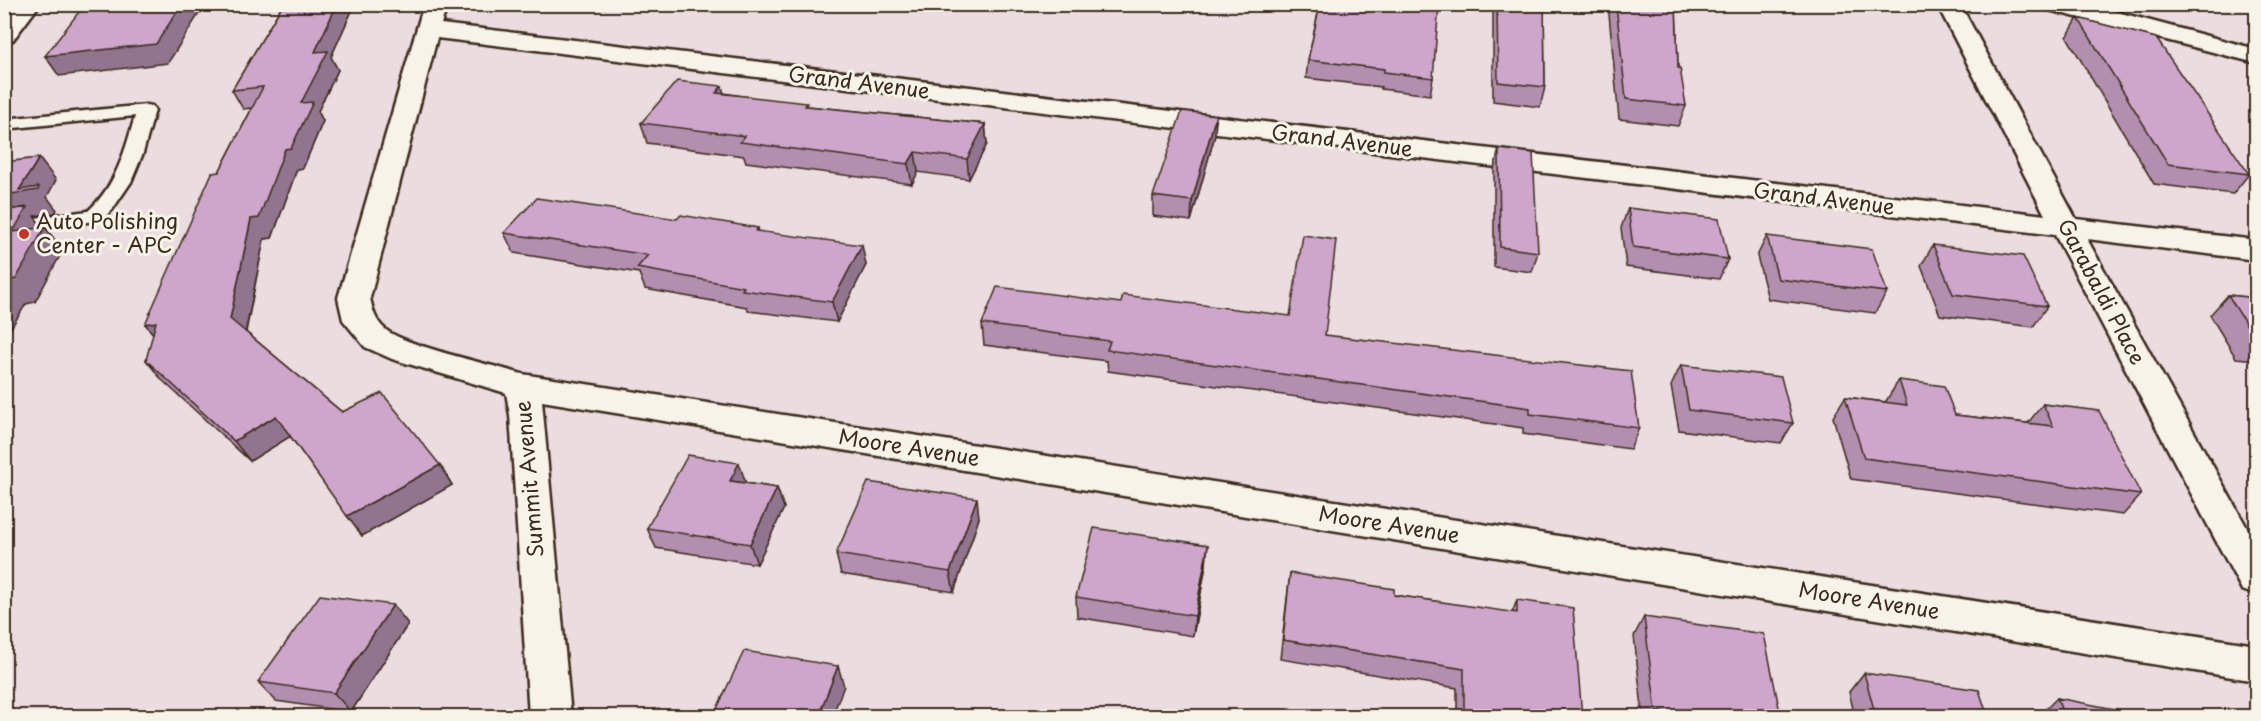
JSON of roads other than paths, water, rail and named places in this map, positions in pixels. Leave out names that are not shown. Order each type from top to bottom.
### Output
[{"type":"street","points":[[4,35],[29,4]]},
{"type":"street","name":"Garabaldi Place","points":[[1948,4],[2256,579]]},
{"type":"street","points":[[2053,4],[2108,16],[2256,56]]},
{"type":"street","name":"Grand Avenue","points":[[432,17],[2066,228],[2256,250]]},
{"type":"street","name":"Summit Avenue","points":[[432,17],[354,298],[360,320],[376,339],[404,351],[522,386],[527,415],[550,717]]},
{"type":"street","name":"Moore Avenue","points":[[522,386],[2256,663]]},
{"type":"lane","points":[[4,124],[146,110],[131,163],[105,208],[94,216],[4,228]]},
{"type":"place","name":"Auto Polishing Center - APC","points":[[24,234]]}]
